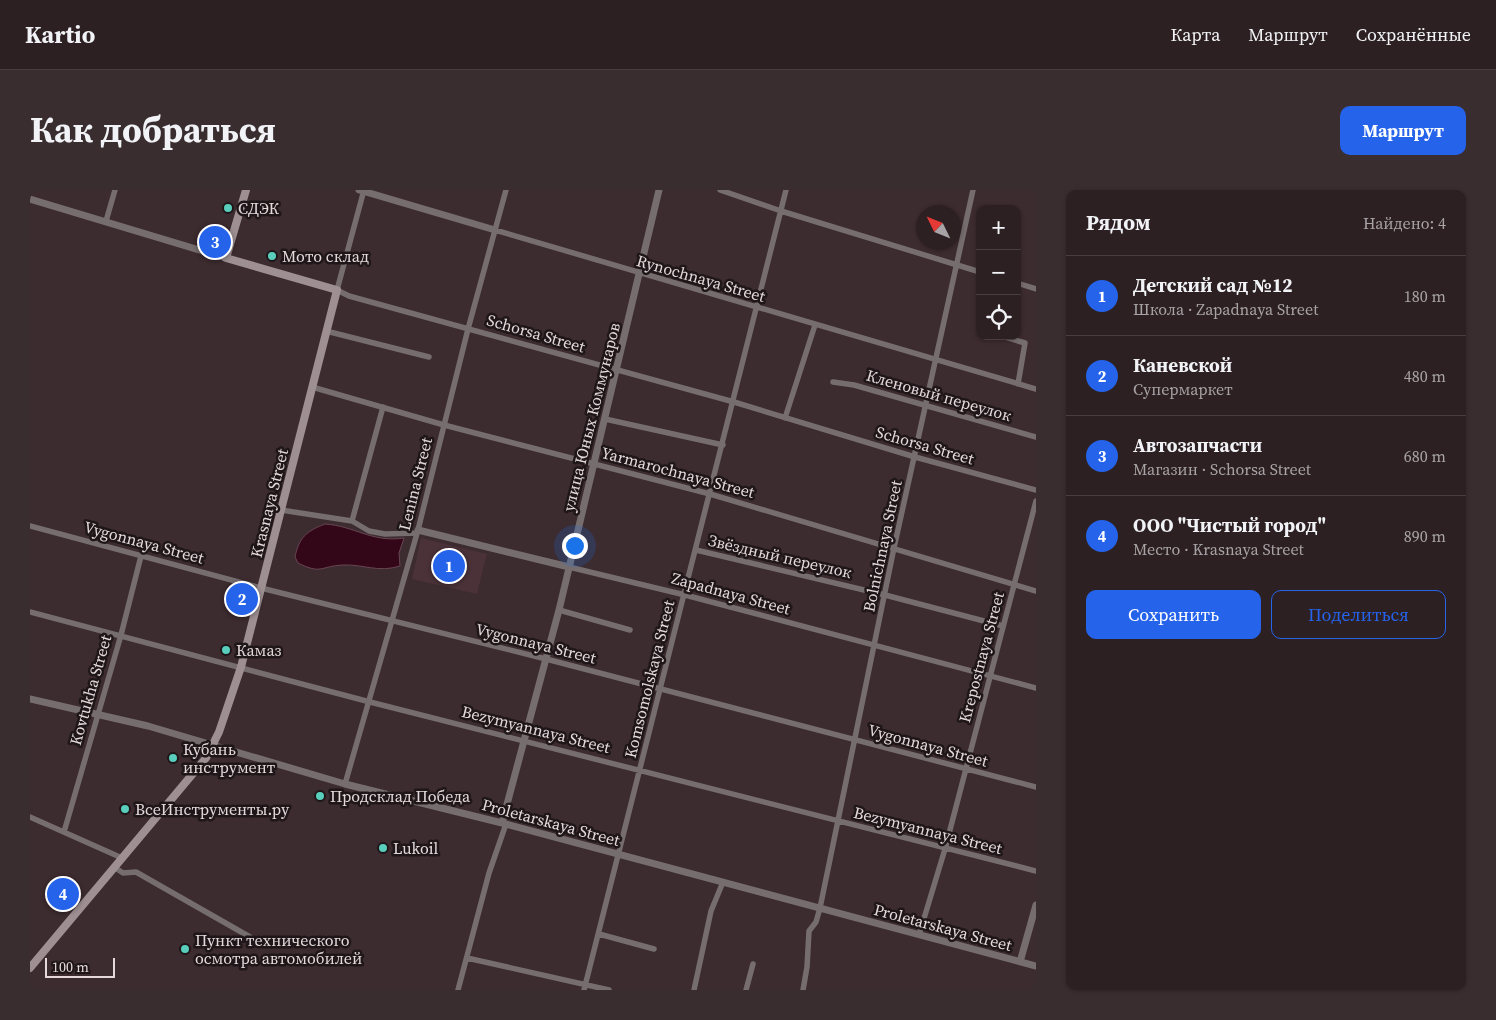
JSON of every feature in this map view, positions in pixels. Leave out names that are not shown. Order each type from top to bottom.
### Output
[{"type":"main road","points":[[226,258],[246,190]]},
{"type":"main road","name":"Schorsa Street","points":[[226,258],[337,290]]},
{"type":"main road","name":"Krasnaya Street","points":[[30,968],[206,758],[213,746],[241,667],[337,290]]},
{"type":"street","points":[[106,222],[115,190]]},
{"type":"street","name":"Rynochnaya Street","points":[[362,190],[815,326],[1036,389]]},
{"type":"street","name":"Krasnaya Street","points":[[337,290],[362,190]]},
{"type":"street","name":"Lenina Street","points":[[346,784],[417,532],[468,329],[506,190]]},
{"type":"street","name":"улица Юных Коммунаров","points":[[458,990],[504,824],[559,610],[659,190]]},
{"type":"street","points":[[720,190],[781,211],[976,271]]},
{"type":"street","name":"Komsomolskaya Street","points":[[584,987],[600,934],[618,854],[734,402],[786,190]]},
{"type":"street","name":"Bolnichnaya Street","points":[[803,990],[807,967],[808,931],[816,922],[820,908],[894,548],[937,361],[973,190]]},
{"type":"street","name":"Schorsa Street","points":[[30,199],[226,258]]},
{"type":"street","points":[[1021,285],[1036,289]]},
{"type":"street","name":"Schorsa Street","points":[[337,290],[349,296],[734,402],[915,457],[1036,490]]},
{"type":"street","points":[[785,418],[815,326]]},
{"type":"street","points":[[326,331],[429,357]]},
{"type":"street","points":[[1016,340],[1026,343],[1018,384]]},
{"type":"street","name":"Кленовый переулок","points":[[833,382],[854,385],[1036,436]]},
{"type":"street","name":"Yarmarochnaya Street","points":[[312,387],[444,425],[710,494],[1036,590]]},
{"type":"street","points":[[352,521],[383,408]]},
{"type":"street","points":[[605,419],[723,445]]},
{"type":"street","name":"Krepostnaya Street","points":[[919,935],[945,849],[1036,500]]},
{"type":"street","points":[[281,510],[352,521],[369,531],[385,534],[417,532]]},
{"type":"street","name":"Vygonnaya Street","points":[[30,526],[391,622],[546,659],[1036,787]]},
{"type":"street","name":"Zapadnaya Street","points":[[417,532],[685,595],[1036,688]]},
{"type":"street","name":"Звёздный переулок","points":[[696,550],[885,595],[1003,626]]},
{"type":"street","name":"Kovtukha Street","points":[[64,832],[121,635],[141,556]]},
{"type":"street","points":[[559,610],[630,630]]},
{"type":"street","name":"Bezymyannaya Street","points":[[30,612],[370,702],[1036,871]]},
{"type":"street","name":"Proletarskaya Street","points":[[30,699],[148,726],[346,784],[618,854],[1036,966]]},
{"type":"street","points":[[30,817],[122,858]]},
{"type":"street","points":[[114,867],[124,873],[136,872],[250,937]]},
{"type":"street","points":[[694,990],[711,911],[723,882]]},
{"type":"street","points":[[1020,962],[1036,905]]},
{"type":"street","points":[[600,934],[654,949]]},
{"type":"street","points":[[468,958],[584,987],[609,990]]},
{"type":"street","points":[[746,990],[753,964]]},
{"type":"shaded area","points":[[325,524],[336,525],[382,538],[404,538],[399,553],[400,566],[385,569],[343,565],[312,569],[298,563],[295,557],[299,544],[309,532]]},
{"type":"shaded area","points":[[421,538],[487,554],[477,594],[412,579]]},
{"type":"place","name":"СДЭК","points":[[228,208]]},
{"type":"place","name":"Автозапчасти","points":[[215,242]]},
{"type":"place","name":"Мото склад","points":[[272,256]]},
{"type":"place","name":"Детский сад №12","points":[[449,566]]},
{"type":"place","name":"Каневской","points":[[242,599]]},
{"type":"place","name":"Камаз","points":[[226,650]]},
{"type":"place","name":"Кубань инструмент","points":[[173,758]]},
{"type":"place","name":"Продсклад Победа","points":[[320,796]]},
{"type":"place","name":"ВсеИнструменты.ру","points":[[125,809]]},
{"type":"place","name":"Lukoil","points":[[383,848]]},
{"type":"place","name":"ООО \"Чистый город\"","points":[[63,894]]},
{"type":"place","name":"Пункт технического осмотра автомобилей","points":[[185,949]]}]
